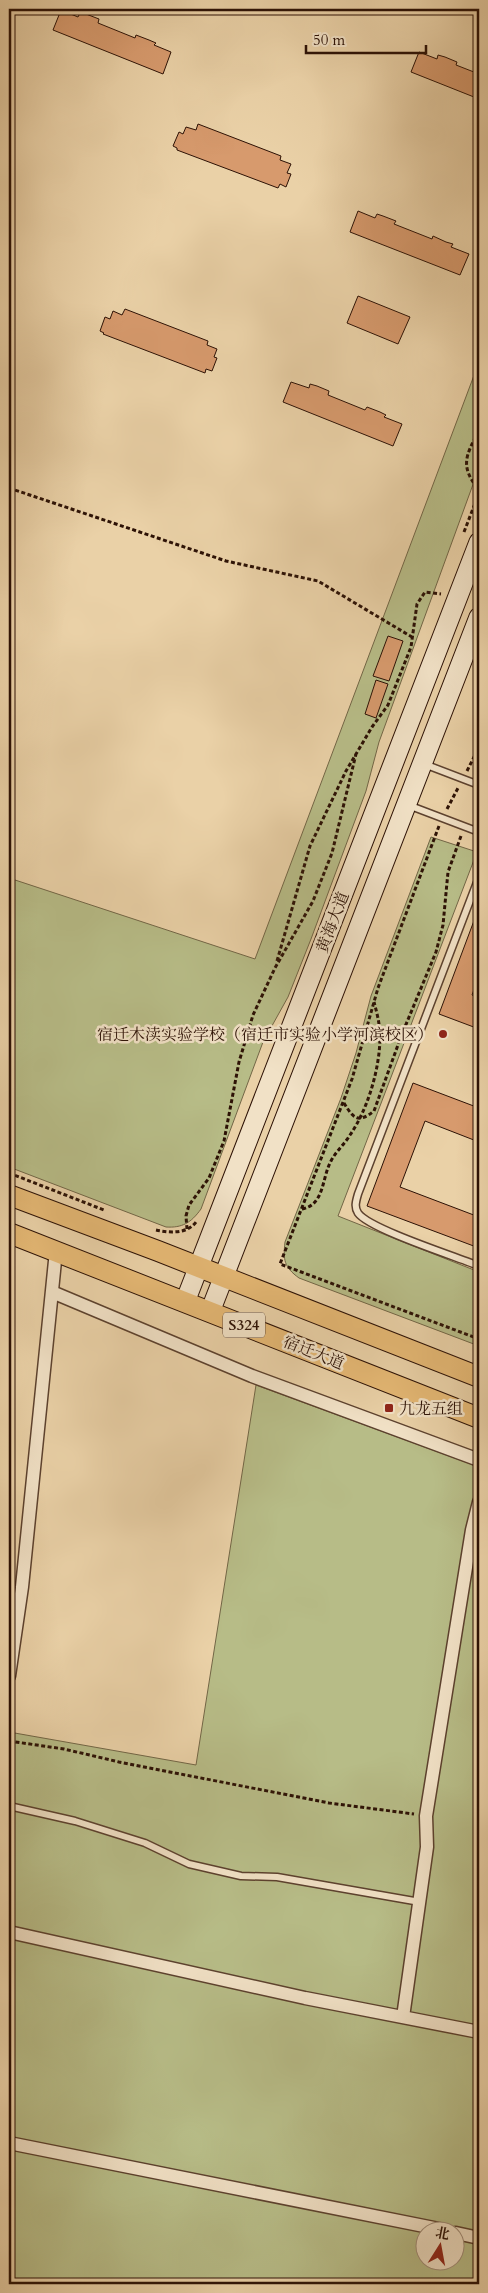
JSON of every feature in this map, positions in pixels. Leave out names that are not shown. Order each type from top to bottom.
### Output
[{"type":"main road","name":"黄海大道","points":[[185,1302],[471,540]]},
{"type":"main road","name":"黄海大道","points":[[210,1312],[479,617]]},
{"type":"main road","name":"S324","points":[[9,1195],[479,1377]]},
{"type":"main road","name":"宿迁大道","points":[[9,1233],[479,1418]]},
{"type":"street","points":[[9,1676],[10,1654],[22,1587],[56,1251]]},
{"type":"street","points":[[52,1292],[252,1376],[479,1460]]},
{"type":"street","points":[[403,2017],[427,1847],[426,1816],[472,1530],[479,1502]]},
{"type":"street","points":[[9,1932],[305,1998],[479,2032]]},
{"type":"street","points":[[9,2144],[416,2224]]},
{"type":"street","points":[[466,2235],[479,2238]]},
{"type":"lane","points":[[422,763],[479,785]]},
{"type":"lane","points":[[406,804],[479,832]]},
{"type":"lane","points":[[479,877],[355,1205],[358,1213],[379,1227],[479,1266]]},
{"type":"lane","points":[[9,1806],[75,1821],[146,1843],[189,1864],[241,1876],[277,1877],[420,1902]]},
{"type":"path","points":[[471,540],[479,492],[470,477],[466,464],[470,448],[479,431]]},
{"type":"path","points":[[9,488],[226,561],[318,581],[412,637]]},
{"type":"path","points":[[438,603],[445,585]]},
{"type":"path","points":[[187,1229],[186,1216],[189,1205],[209,1178],[224,1141],[245,1037],[275,968],[310,846],[356,754],[388,705],[403,671],[412,637],[417,604],[421,596],[428,591],[441,594]]},
{"type":"path","points":[[479,747],[442,818],[374,1001],[343,1102],[280,1264],[479,1339]]},
{"type":"path","points":[[275,968],[305,917],[324,877],[332,853],[356,754]]},
{"type":"path","points":[[343,1102],[353,1117],[359,1119],[367,1117],[374,1111],[402,1034],[436,952],[443,925],[448,872],[465,826]]},
{"type":"path","points":[[302,1209],[309,1208],[318,1198],[326,1170],[333,1156],[351,1135],[367,1100],[378,1056],[380,1036],[374,1001]]},
{"type":"path","points":[[9,1173],[106,1210]]},
{"type":"path","points":[[150,1227],[158,1231],[178,1232],[193,1227],[197,1221]]},
{"type":"path","points":[[9,1741],[64,1749],[119,1762],[328,1803],[426,1816]]},
{"type":"green space","points":[[479,362],[479,468],[379,742],[366,791],[311,939],[288,997],[263,1042],[201,1209],[186,1224],[177,1227],[166,1227],[9,1167],[9,878],[255,959]]},
{"type":"green space","points":[[431,837],[477,852],[338,1216],[479,1272],[479,1346],[299,1278],[287,1267],[284,1254],[285,1242],[341,1098],[356,1053],[371,996]]},
{"type":"green space","points":[[256,1385],[479,1467],[479,2284],[9,2284],[9,1732],[196,1765]]},
{"type":"building","points":[[61,10],[78,17],[80,13],[86,14],[99,19],[98,23],[135,38],[136,35],[149,40],[156,43],[154,45],[171,52],[163,74],[53,30]]},
{"type":"building","points":[[419,52],[437,59],[438,55],[445,57],[457,62],[456,65],[479,74],[479,99],[411,72]]},
{"type":"building","points":[[198,124],[281,156],[280,160],[291,164],[287,173],[291,174],[286,187],[280,184],[278,188],[177,150],[173,146],[179,132],[183,134],[186,127],[196,130]]},
{"type":"building","points":[[358,211],[375,218],[377,214],[396,221],[394,224],[432,239],[433,236],[453,244],[451,247],[469,254],[460,275],[350,232]]},
{"type":"building","points":[[358,296],[410,317],[398,344],[347,323]]},
{"type":"building","points":[[125,309],[208,341],[207,345],[217,349],[214,357],[217,358],[212,371],[206,369],[205,373],[103,334],[100,331],[105,317],[110,319],[113,311],[122,315]]},
{"type":"building","points":[[291,382],[309,388],[310,384],[317,386],[329,391],[328,395],[365,410],[367,407],[380,412],[386,415],[384,417],[402,424],[393,446],[283,402]]},
{"type":"building","points":[[388,636],[403,641],[389,681],[373,676]]},
{"type":"building","points":[[376,680],[388,684],[376,718],[365,714]]},
{"type":"building","points":[[478,910],[479,976],[472,995],[479,998],[479,1029],[439,1014]]},
{"type":"building","points":[[413,1083],[479,1108],[479,1142],[425,1121],[400,1187],[479,1217],[479,1248],[367,1206]]},
{"type":"place","name":"宿迁木渎实验学校（宿迁市实验小学河滨校区）","points":[[443,1034]]},
{"type":"place","name":"九龙五组","points":[[389,1408]]}]
